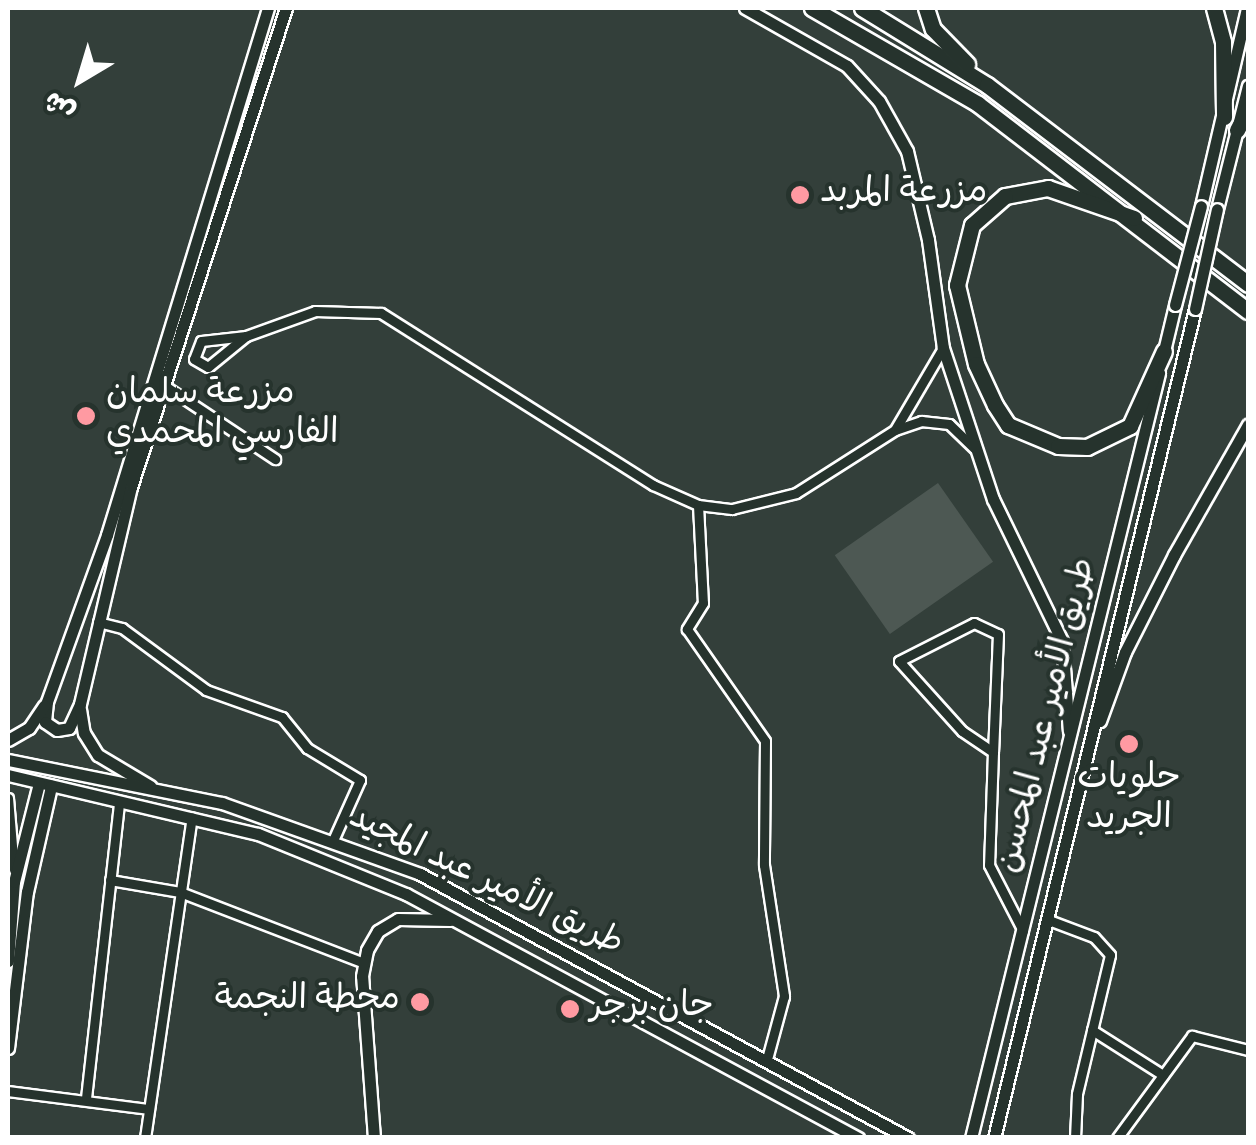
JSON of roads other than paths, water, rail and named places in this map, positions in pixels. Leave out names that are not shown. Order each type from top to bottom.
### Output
[{"type":"highway","points":[[812,8],[978,104],[1134,218],[1248,311]]},
{"type":"highway","points":[[862,8],[987,85],[1248,284]]},
{"type":"highway","points":[[926,8],[933,28],[987,85]]},
{"type":"highway","points":[[1214,8],[1223,42],[1224,117]]},
{"type":"highway","points":[[1237,130],[1248,110]]},
{"type":"highway","points":[[1134,218],[1048,188],[1005,196],[972,225],[956,285],[976,364],[994,405],[1008,424],[1044,442],[1088,447],[1130,426],[1164,350]]},
{"type":"main road","points":[[8,740],[29,728],[46,702],[106,535],[268,8]]},
{"type":"main road","points":[[46,702],[45,722],[57,730],[69,728],[80,704],[162,384],[286,8]]},
{"type":"main road","points":[[745,8],[847,66],[879,101],[907,151],[928,240],[942,348],[974,448],[1062,641],[1070,678],[1069,757]]},
{"type":"main road","name":"طريق الأمير عبد المحسن","points":[[970,1133],[1069,757],[1247,8]]},
{"type":"main road","name":"طريق الأمير عبد المحسن","points":[[996,1135],[1248,86]]},
{"type":"main road","points":[[1086,758],[1125,652],[1248,425]]},
{"type":"main road","points":[[80,704],[84,733],[98,755],[158,790]]},
{"type":"main road","name":"طريق الأمير عبد المجيد","points":[[8,760],[158,790],[334,838],[508,917],[908,1138]]},
{"type":"main road","name":"طريق الأمير عبد المجيد","points":[[8,775],[258,834],[461,921],[858,1138]]},
{"type":"main road","points":[[8,961],[14,882],[45,785]]},
{"type":"main road","points":[[8,1048],[45,785]]},
{"type":"main road","points":[[374,1138],[364,963],[378,931],[398,919],[461,921]]},
{"type":"street","points":[[246,336],[208,367],[194,359],[200,340],[246,336],[315,311],[380,313],[653,485],[698,505],[732,509],[796,494],[894,430],[936,418],[974,448]]},
{"type":"street","points":[[894,430],[925,387],[942,348]]},
{"type":"street","points":[[162,384],[275,460]]},
{"type":"street","points":[[698,505],[703,603],[687,629],[765,741],[764,865],[784,996],[767,1059]]},
{"type":"street","points":[[98,622],[122,628],[206,690],[282,717],[307,748],[360,780],[334,838]]},
{"type":"street","points":[[993,752],[962,731],[899,662],[974,623],[998,634],[989,864],[1024,933]]},
{"type":"street","points":[[8,798],[14,882]]},
{"type":"street","points":[[86,1098],[118,802]]},
{"type":"street","points":[[146,1138],[192,817]]},
{"type":"street","points":[[110,880],[180,892],[364,963]]},
{"type":"street","points":[[1046,919],[1108,949],[1072,1124],[1075,1138]]},
{"type":"street","points":[[1092,1030],[1163,1074]]},
{"type":"street","points":[[1117,1138],[1192,1036],[1248,1050]]},
{"type":"street","points":[[8,1091],[150,1109]]},
{"type":"place","name":"مزرعة المربد","points":[[800,195]]},
{"type":"place","name":"مزرعة سلمان الفارسي المحمدي","points":[[86,416]]},
{"type":"place","name":"حلويات الجريد","points":[[1129,744]]},
{"type":"place","name":"محطة النجمة","points":[[420,1002]]},
{"type":"place","name":"جان برجر","points":[[570,1009]]}]
